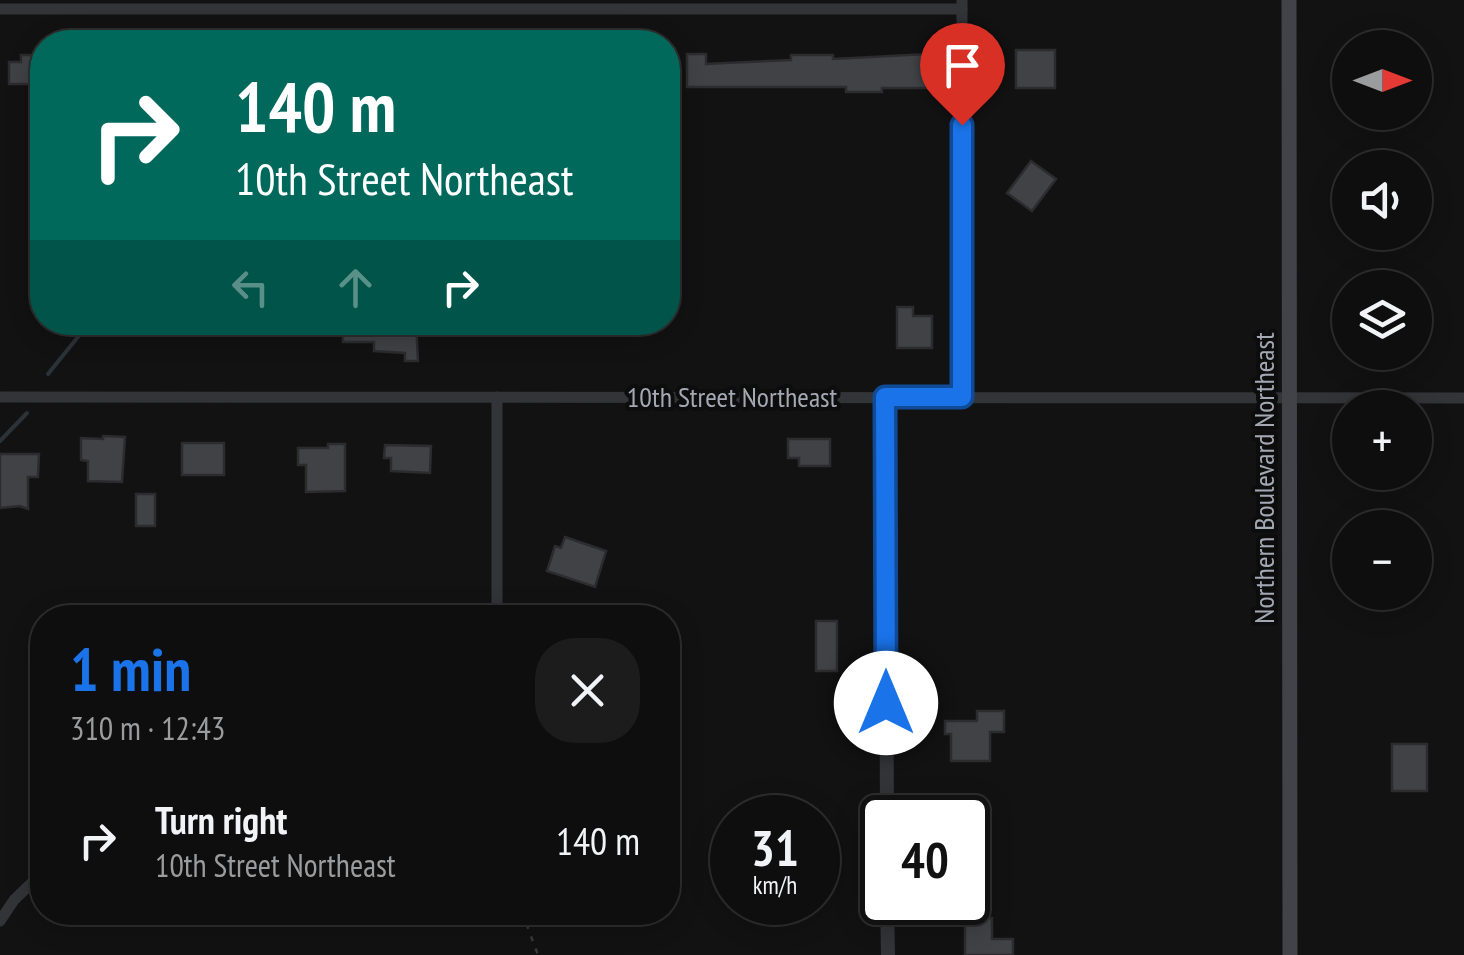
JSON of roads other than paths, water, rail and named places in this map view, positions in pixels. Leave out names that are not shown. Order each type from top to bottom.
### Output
[{"type":"main road","name":"Northern Boulevard Northeast","points":[[1289,0],[1290,955]]},
{"type":"street","points":[[0,9],[962,4],[962,397]]},
{"type":"street","name":"10th Street Northeast","points":[[0,397],[1464,398]]},
{"type":"street","points":[[497,397],[497,605]]},
{"type":"street","points":[[885,397],[887,795]]},
{"type":"street","points":[[0,921],[30,885]]},
{"type":"street","points":[[888,925],[888,955]]},
{"type":"waterway","points":[[48,374],[80,335]]},
{"type":"waterway","points":[[0,441],[27,413]]}]
